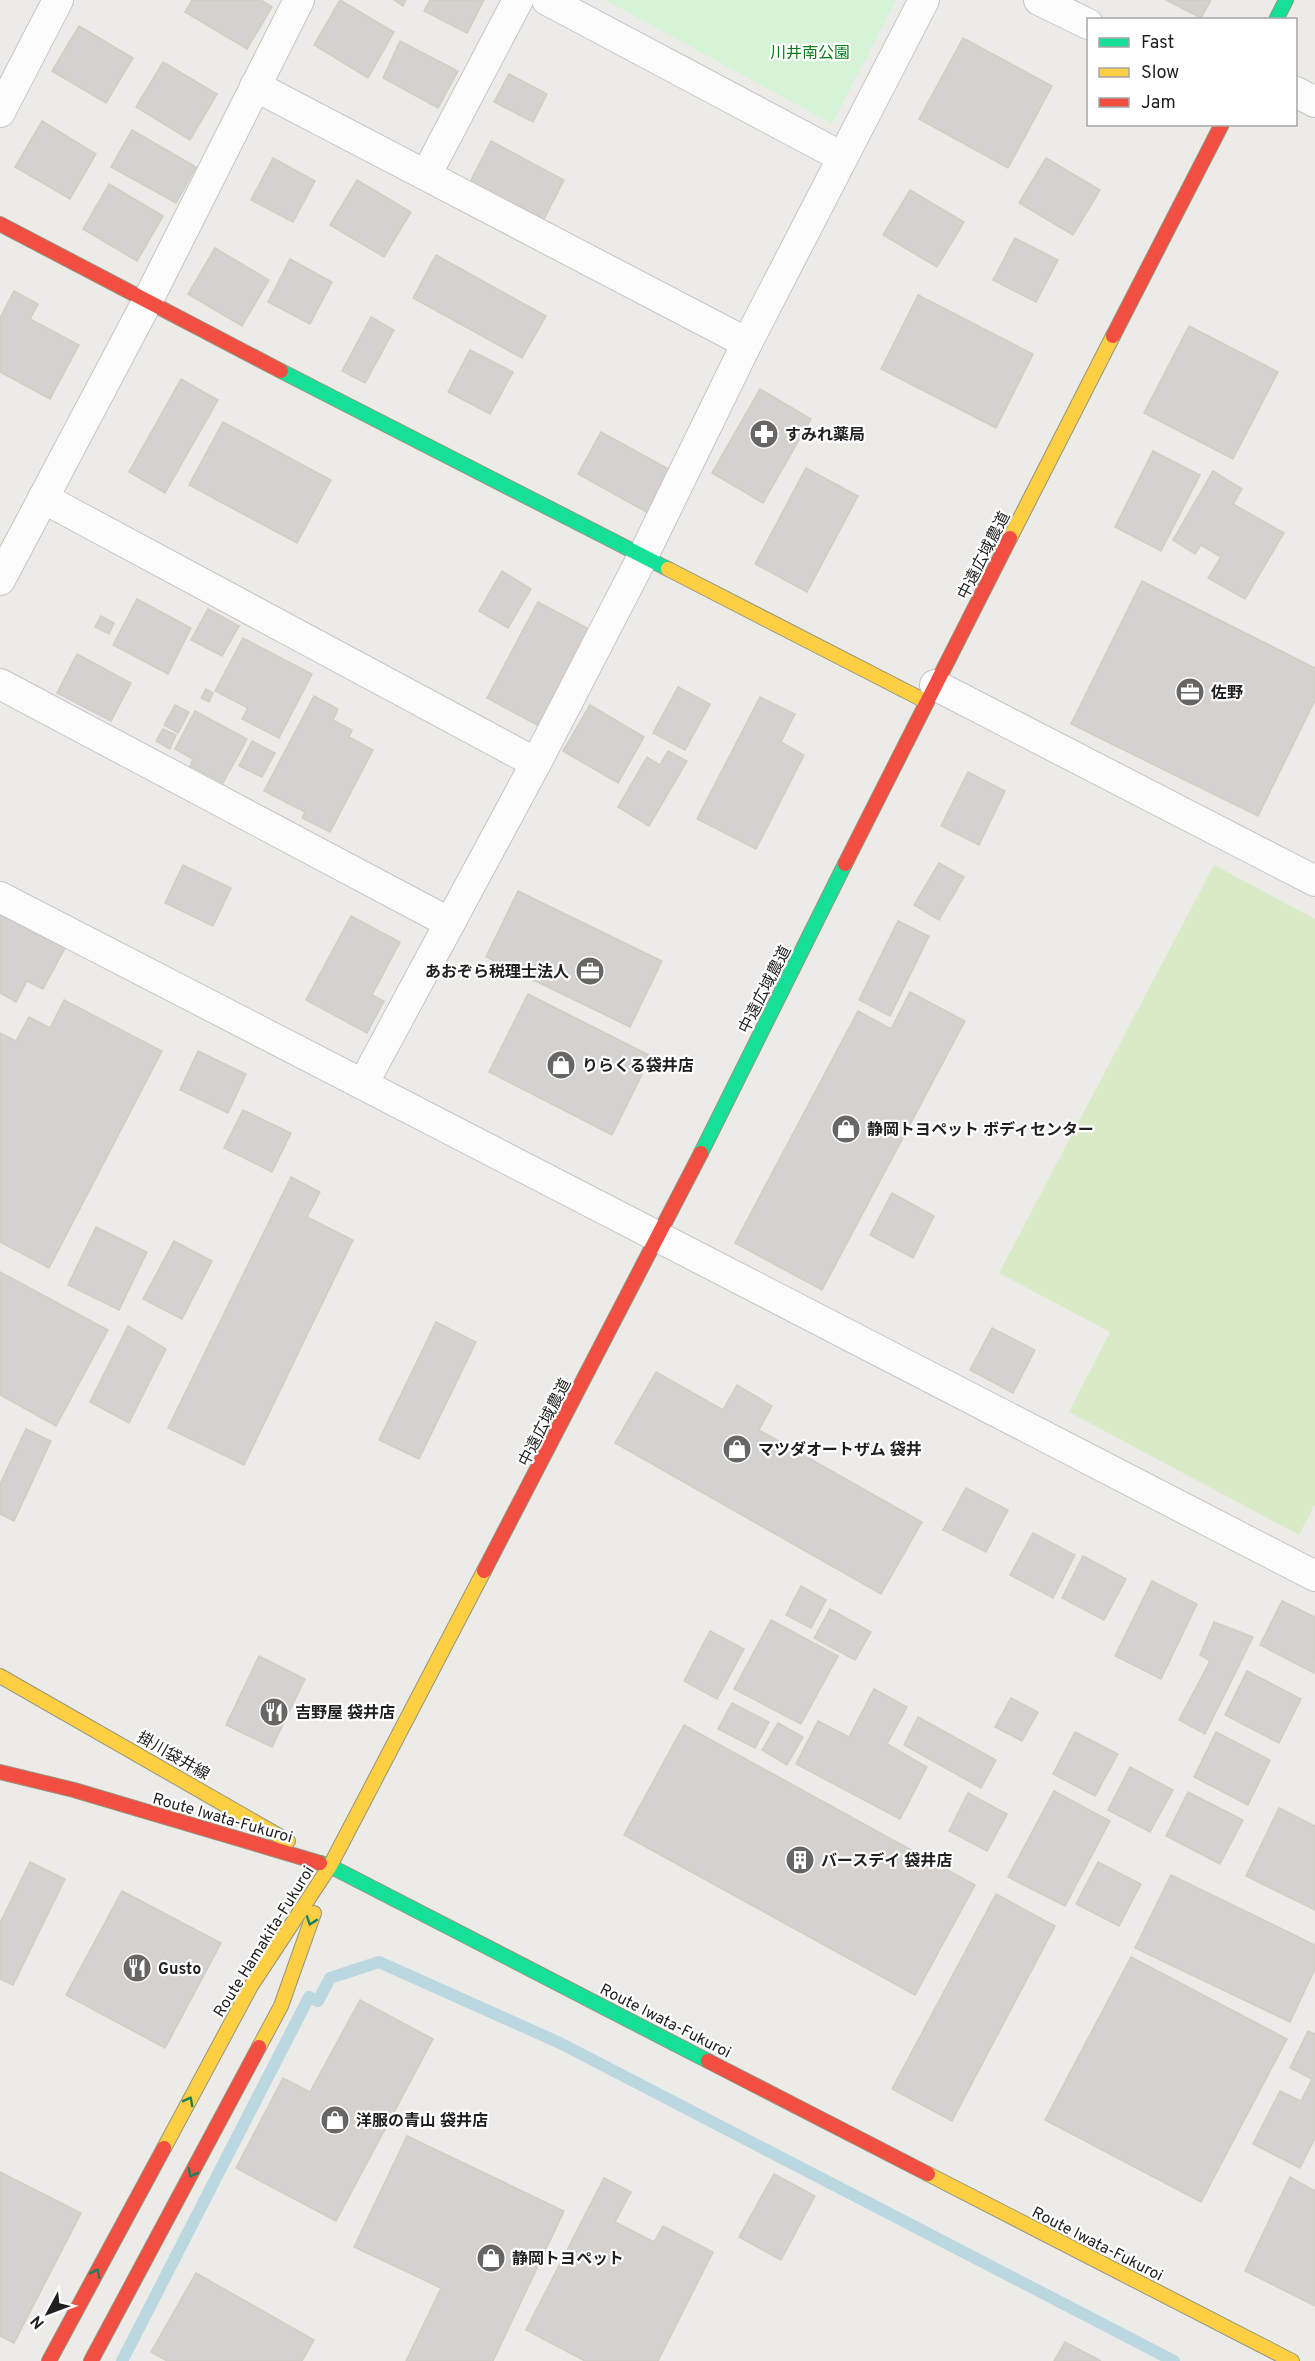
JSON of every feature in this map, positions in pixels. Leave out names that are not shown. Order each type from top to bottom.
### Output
[{"type":"street","points":[[0,112],[58,0]]},
{"type":"street","points":[[0,580],[147,302],[299,0]]},
{"type":"street","points":[[426,175],[518,0]]},
{"type":"street","points":[[548,0],[842,157]]},
{"type":"street","points":[[363,1084],[536,763],[643,556],[747,343],[924,0]]},
{"type":"street","points":[[1039,0],[1087,23]]},
{"type":"street","points":[[1277,18],[1286,0]]},
{"type":"street","points":[[255,86],[747,343]]},
{"type":"street","points":[[1297,93],[1315,102]]},
{"type":"street","name":"中遠広域農道","points":[[330,1866],[659,1236],[931,693],[1221,126]]},
{"type":"street","points":[[0,224],[147,302],[643,556],[931,693],[1315,881]]},
{"type":"street","points":[[43,498],[536,763]]},
{"type":"street","points":[[0,684],[450,923]]},
{"type":"street","points":[[0,897],[1315,1576]]},
{"type":"street","name":"掛川袋井線","points":[[0,1676],[176,1775],[330,1866]]},
{"type":"street","name":"Route Iwata-Fukuroi","points":[[0,1772],[74,1790],[330,1866],[1292,2361]]},
{"type":"street","name":"Route Hamakita-Fukuroi","points":[[49,2361],[251,1986],[330,1866]]},
{"type":"street","name":"Route Hamakita-Fukuroi","points":[[91,2361],[281,2006],[330,1866]]},
{"type":"green space","name":"川井南公園","points":[[605,0],[896,0],[832,124]]},
{"type":"green space","points":[[1214,865],[1315,919],[1315,1504],[1299,1535],[1069,1412],[1110,1332],[999,1273]]},
{"type":"building","points":[[192,0],[261,0],[272,7],[247,49],[185,12]]},
{"type":"building","points":[[340,0],[394,32],[368,78],[314,45]]},
{"type":"building","points":[[394,0],[406,0],[403,6]]},
{"type":"building","points":[[430,0],[484,0],[467,33],[424,11]]},
{"type":"building","points":[[1166,0],[1211,0],[1201,18]]},
{"type":"building","points":[[79,26],[133,58],[106,103],[52,71]]},
{"type":"building","points":[[963,38],[1052,86],[1008,168],[919,119]]},
{"type":"building","points":[[400,41],[458,71],[438,108],[383,78]]},
{"type":"building","points":[[163,62],[217,94],[190,140],[136,107]]},
{"type":"building","points":[[509,74],[547,94],[533,122],[494,102]]},
{"type":"building","points":[[42,121],[96,154],[70,199],[15,167]]},
{"type":"building","points":[[132,130],[196,167],[176,203],[111,167]]},
{"type":"building","points":[[491,141],[564,180],[542,223],[469,184]]},
{"type":"building","points":[[273,158],[315,181],[293,222],[251,200]]},
{"type":"building","points":[[1046,158],[1100,190],[1073,235],[1019,203]]},
{"type":"building","points":[[357,180],[411,212],[384,257],[330,225]]},
{"type":"building","points":[[109,184],[163,216],[137,261],[83,229]]},
{"type":"building","points":[[910,190],[964,222],[937,267],[883,235]]},
{"type":"building","points":[[1015,238],[1058,260],[1036,302],[993,280]]},
{"type":"building","points":[[215,248],[269,280],[242,326],[188,294]]},
{"type":"building","points":[[436,255],[546,316],[522,358],[413,298]]},
{"type":"building","points":[[290,259],[332,282],[310,324],[268,302]]},
{"type":"building","points":[[14,291],[38,304],[30,319],[79,345],[50,399],[0,372],[0,318]]},
{"type":"building","points":[[918,295],[1033,354],[996,428],[881,369]]},
{"type":"building","points":[[371,317],[394,330],[365,383],[342,371]]},
{"type":"building","points":[[1189,326],[1278,372],[1233,459],[1144,413]]},
{"type":"building","points":[[470,350],[513,372],[490,414],[448,392]]},
{"type":"building","points":[[181,379],[218,400],[165,493],[129,472]]},
{"type":"building","points":[[760,389],[811,419],[763,503],[712,473]]},
{"type":"building","points":[[223,422],[331,480],[297,543],[189,485]]},
{"type":"building","points":[[601,432],[674,472],[650,514],[578,474]]},
{"type":"building","points":[[1153,451],[1200,475],[1161,551],[1115,527]]},
{"type":"building","points":[[806,468],[858,496],[807,592],[755,564]]},
{"type":"building","points":[[1213,471],[1242,489],[1233,504],[1284,533],[1245,599],[1208,578],[1221,557],[1201,545],[1195,554],[1173,540]]},
{"type":"building","points":[[502,571],[531,589],[508,628],[479,611]]},
{"type":"building","points":[[1142,581],[1315,668],[1315,700],[1258,816],[1071,724]]},
{"type":"building","points":[[137,599],[191,628],[168,674],[113,645]]},
{"type":"building","points":[[538,602],[591,630],[539,726],[487,698]]},
{"type":"building","points":[[208,609],[239,626],[222,656],[191,640]]},
{"type":"building","points":[[101,616],[114,623],[109,634],[95,627]]},
{"type":"building","points":[[243,638],[312,674],[279,738],[242,719],[248,708],[215,691]]},
{"type":"building","points":[[77,654],[131,683],[111,721],[57,693]]},
{"type":"building","points":[[678,687],[710,704],[685,750],[653,733]]},
{"type":"building","points":[[206,689],[213,693],[209,702],[201,698]]},
{"type":"building","points":[[314,696],[338,709],[333,720],[352,730],[349,737],[373,750],[330,832],[302,818],[305,812],[264,791]]},
{"type":"building","points":[[760,697],[795,714],[781,742],[804,755],[756,849],[697,819]]},
{"type":"building","points":[[175,705],[189,712],[178,733],[164,725]]},
{"type":"building","points":[[590,705],[644,737],[618,783],[563,751]]},
{"type":"building","points":[[195,711],[247,739],[223,783],[190,766],[193,759],[175,749]]},
{"type":"building","points":[[163,729],[176,735],[170,749],[156,741]]},
{"type":"building","points":[[252,741],[275,753],[262,777],[239,766]]},
{"type":"building","points":[[668,751],[687,761],[649,826],[618,807],[647,757],[660,765]]},
{"type":"building","points":[[968,772],[1005,791],[979,845],[941,826]]},
{"type":"building","points":[[939,863],[964,877],[939,920],[914,905]]},
{"type":"building","points":[[183,865],[231,888],[213,926],[165,903]]},
{"type":"building","points":[[518,891],[662,961],[630,1027],[486,957]]},
{"type":"building","points":[[0,915],[65,948],[43,989],[27,981],[16,1002],[0,993]]},
{"type":"building","points":[[351,916],[400,942],[372,995],[384,1001],[367,1033],[306,1000]]},
{"type":"building","points":[[898,921],[929,936],[890,1016],[859,1000]]},
{"type":"building","points":[[910,992],[965,1021],[822,1290],[735,1243],[858,1011],[891,1029]]},
{"type":"building","points":[[528,994],[651,1056],[612,1135],[489,1072]]},
{"type":"building","points":[[64,1000],[162,1051],[49,1268],[0,1242],[0,1033],[16,1041],[29,1017],[50,1028]]},
{"type":"building","points":[[198,1051],[246,1074],[228,1113],[180,1090]]},
{"type":"building","points":[[243,1110],[291,1133],[272,1172],[224,1148]]},
{"type":"building","points":[[291,1177],[320,1192],[307,1217],[353,1240],[244,1465],[168,1428]]},
{"type":"building","points":[[892,1193],[934,1216],[913,1258],[870,1235]]},
{"type":"building","points":[[96,1227],[147,1252],[119,1310],[68,1285]]},
{"type":"building","points":[[174,1241],[212,1261],[182,1319],[143,1299]]},
{"type":"building","points":[[0,1272],[108,1330],[56,1426],[0,1395]]},
{"type":"building","points":[[436,1322],[476,1342],[419,1459],[379,1440]]},
{"type":"building","points":[[128,1326],[166,1349],[129,1423],[90,1402]]},
{"type":"building","points":[[992,1328],[1035,1350],[1013,1393],[970,1370]]},
{"type":"building","points":[[656,1372],[723,1410],[737,1385],[772,1406],[759,1430],[922,1522],[881,1594],[615,1443]]},
{"type":"building","points":[[26,1429],[51,1441],[14,1521],[0,1514],[0,1484]]},
{"type":"building","points":[[966,1488],[1008,1510],[986,1552],[943,1530]]},
{"type":"building","points":[[1033,1533],[1075,1555],[1053,1598],[1010,1575]]},
{"type":"building","points":[[1083,1556],[1126,1579],[1104,1620],[1062,1598]]},
{"type":"building","points":[[1152,1581],[1197,1604],[1161,1679],[1115,1656]]},
{"type":"building","points":[[801,1586],[826,1600],[811,1628],[786,1615]]},
{"type":"building","points":[[1282,1601],[1315,1617],[1314,1673],[1260,1645]]},
{"type":"building","points":[[830,1609],[871,1632],[855,1660],[814,1638]]},
{"type":"building","points":[[771,1620],[838,1656],[801,1724],[734,1689]]},
{"type":"building","points":[[1214,1622],[1253,1637],[1205,1734],[1179,1720],[1210,1661],[1200,1655]]},
{"type":"building","points":[[710,1631],[744,1649],[717,1699],[684,1681]]},
{"type":"building","points":[[259,1656],[305,1679],[272,1747],[226,1725]]},
{"type":"building","points":[[1247,1671],[1301,1699],[1279,1743],[1225,1715]]},
{"type":"building","points":[[874,1689],[907,1707],[887,1744],[927,1767],[900,1819],[796,1764],[818,1721],[849,1737]]},
{"type":"building","points":[[1011,1698],[1038,1712],[1022,1741],[995,1727]]},
{"type":"building","points":[[732,1703],[769,1722],[755,1748],[718,1729]]},
{"type":"building","points":[[918,1717],[996,1760],[981,1788],[904,1745]]},
{"type":"building","points":[[778,1723],[803,1737],[787,1765],[762,1750]]},
{"type":"building","name":"バースデイ 袋井店","points":[[684,1725],[975,1885],[915,1995],[624,1835]]},
{"type":"building","points":[[1075,1732],[1118,1754],[1095,1796],[1053,1774]]},
{"type":"building","points":[[1216,1732],[1270,1760],[1248,1805],[1194,1777]]},
{"type":"building","points":[[1130,1767],[1173,1790],[1150,1832],[1108,1810]]},
{"type":"building","points":[[1054,1791],[1110,1821],[1065,1906],[1008,1877]]},
{"type":"building","points":[[1188,1792],[1243,1820],[1220,1864],[1166,1836]]},
{"type":"building","points":[[968,1793],[1007,1814],[987,1851],[949,1831]]},
{"type":"building","points":[[1279,1808],[1315,1826],[1315,1910],[1246,1876]]},
{"type":"building","points":[[30,1862],[65,1879],[13,1985],[0,1979],[0,1923]]},
{"type":"building","points":[[1098,1862],[1141,1884],[1119,1926],[1076,1904]]},
{"type":"building","points":[[1171,1875],[1315,1945],[1315,1969],[1290,2022],[1135,1948]]},
{"type":"building","points":[[122,1891],[221,1943],[165,2048],[66,1995]]},
{"type":"building","points":[[996,1894],[1055,1926],[952,2121],[892,2089]]},
{"type":"building","points":[[1131,1957],[1287,2039],[1201,2202],[1045,2120]]},
{"type":"building","points":[[360,2000],[433,2039],[336,2221],[236,2168],[283,2078],[310,2092]]},
{"type":"building","points":[[1308,2031],[1315,2034],[1315,2138],[1300,2168],[1253,2144],[1280,2091],[1301,2101],[1312,2079],[1290,2068]]},
{"type":"building","points":[[407,2136],[564,2211],[493,2361],[406,2361],[441,2288],[354,2247]]},
{"type":"building","points":[[0,2172],[81,2213],[14,2343],[0,2336]]},
{"type":"building","points":[[774,2174],[815,2196],[781,2260],[739,2237]]},
{"type":"building","points":[[1290,2177],[1315,2191],[1315,2306],[1245,2271]]},
{"type":"building","points":[[604,2178],[631,2192],[615,2222],[654,2242],[663,2226],[713,2252],[658,2361],[585,2361],[526,2330]]},
{"type":"building","points":[[196,2273],[314,2340],[302,2361],[167,2361],[151,2352]]},
{"type":"building","points":[[1065,2342],[1101,2361],[1054,2361]]},
{"type":"waterway","points":[[122,2361],[309,1997],[318,2001],[330,1978],[379,1962],[560,2043],[1174,2361]]},
{"type":"traffic: fast","points":[[1277,18],[1286,0]]},
{"type":"traffic: fast","points":[[281,371],[668,569]]},
{"type":"traffic: fast","points":[[701,1153],[845,864]]},
{"type":"traffic: fast","points":[[320,1863],[330,1866],[708,2061]]},
{"type":"traffic: slow","points":[[1010,538],[1113,336]]},
{"type":"traffic: slow","points":[[668,569],[927,702]]},
{"type":"traffic: slow","points":[[330,1866],[484,1571]]},
{"type":"traffic: slow","points":[[0,1676],[288,1841]]},
{"type":"traffic: slow","points":[[164,2148],[251,1986],[330,1866]]},
{"type":"traffic: slow","points":[[259,2047],[281,2006],[314,1913]]},
{"type":"traffic: slow","points":[[928,2174],[1292,2361]]},
{"type":"traffic: jam","points":[[1113,336],[1221,126]]},
{"type":"traffic: jam","points":[[0,224],[281,371]]},
{"type":"traffic: jam","points":[[845,864],[1010,538]]},
{"type":"traffic: jam","points":[[484,1571],[701,1153]]},
{"type":"traffic: jam","points":[[0,1772],[74,1790],[320,1863]]},
{"type":"traffic: jam","points":[[91,2361],[259,2047]]},
{"type":"traffic: jam","points":[[708,2061],[928,2174]]},
{"type":"traffic: jam","points":[[49,2361],[164,2148]]},
{"type":"place","name":"すみれ薬局","points":[[764,434]]},
{"type":"place","name":"佐野","points":[[1190,692]]},
{"type":"place","name":"あおぞら税理士法人","points":[[590,971]]},
{"type":"place","name":"りらくる袋井店","points":[[561,1065]]},
{"type":"place","name":"静岡トヨペット ボディセンター","points":[[846,1129]]},
{"type":"place","name":"マツダオートザム 袋井","points":[[737,1449]]},
{"type":"place","name":"吉野屋 袋井店","points":[[274,1712]]},
{"type":"place","name":"バースデイ 袋井店","points":[[800,1860]]},
{"type":"place","name":"Gusto","points":[[137,1968]]},
{"type":"place","name":"洋服の青山 袋井店","points":[[335,2120]]},
{"type":"place","name":"静岡トヨペット","points":[[491,2258]]}]
